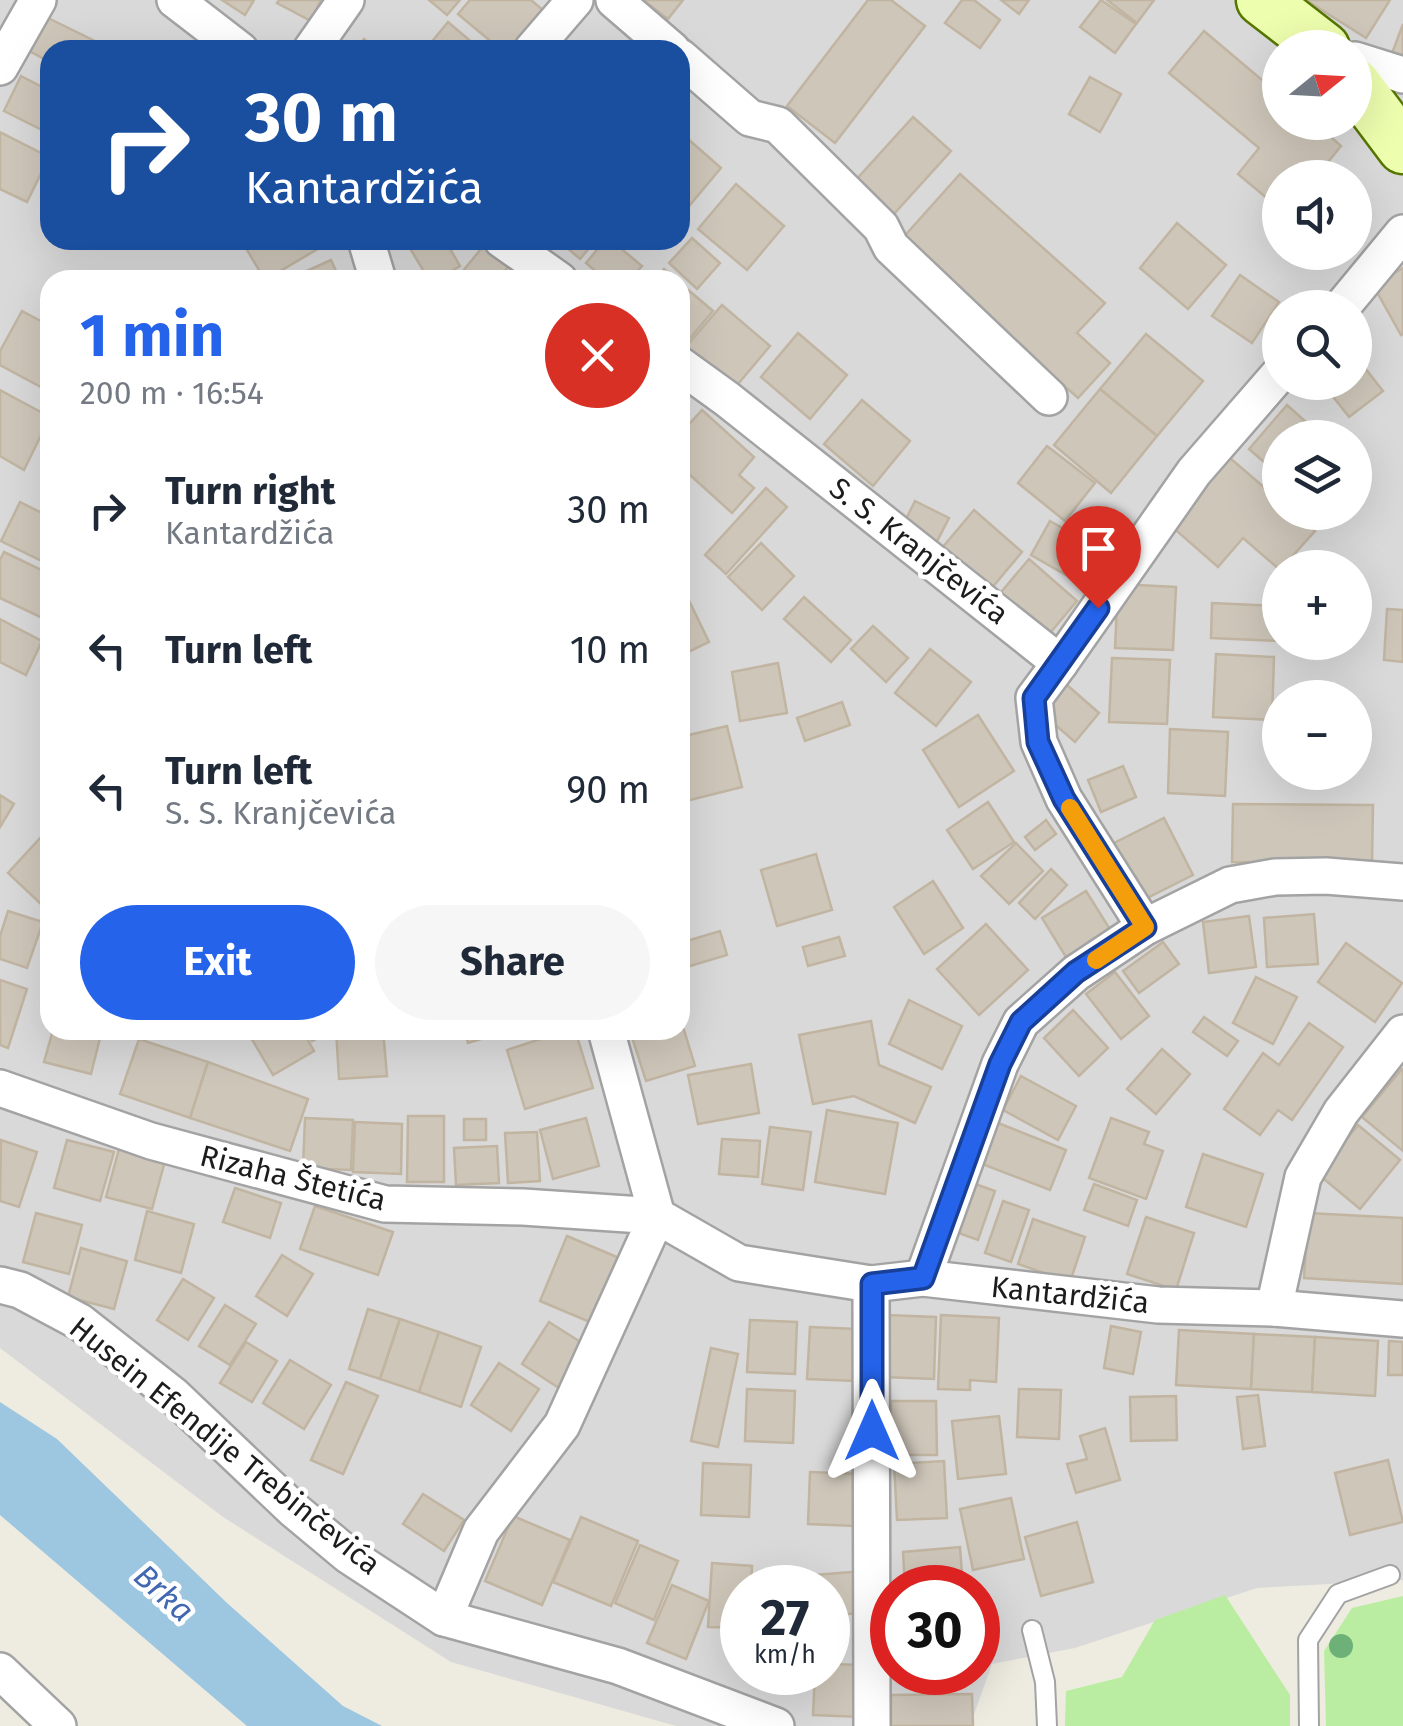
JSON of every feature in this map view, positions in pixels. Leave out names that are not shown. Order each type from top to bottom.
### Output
[{"type":"main road","points":[[1262,0],[1301,30]]},
{"type":"main road","points":[[1372,107],[1403,148]]},
{"type":"street","points":[[0,67],[38,0]]},
{"type":"street","points":[[175,0],[227,40]]},
{"type":"street","points":[[317,40],[346,0]]},
{"type":"street","points":[[541,40],[575,0]]},
{"type":"street","points":[[614,0],[660,40]]},
{"type":"street","points":[[1372,65],[1403,75]]},
{"type":"street","points":[[690,66],[750,118],[778,124],[881,227],[890,247],[1049,396]]},
{"type":"street","points":[[1355,290],[1403,232]]},
{"type":"street","points":[[516,250],[545,270]]},
{"type":"street","name":"S. S. Kranjčevića","points":[[690,372],[1060,663]]},
{"type":"street","points":[[1145,927],[1064,799],[1038,742],[1034,698],[1194,472],[1262,395]]},
{"type":"street","points":[[923,1278],[1000,1064],[1021,1022],[1076,972],[1145,927],[1230,885],[1275,877],[1326,876],[1403,882]]},
{"type":"street","points":[[1274,1308],[1304,1177],[1341,1112],[1403,1033]]},
{"type":"street","points":[[444,1618],[481,1532],[562,1425],[657,1216],[609,1040]]},
{"type":"street","name":"Rizaha Štetića","points":[[0,1088],[151,1141],[385,1204],[523,1207],[657,1216]]},
{"type":"street","name":"Kantardžića","points":[[657,1216],[738,1263],[872,1284],[923,1278],[1158,1305],[1274,1308],[1403,1320]]},
{"type":"street","points":[[872,1284],[872,1726]]},
{"type":"street","name":"Husein Efendije Trebinčevića","points":[[0,1285],[20,1290],[80,1322],[173,1395],[294,1510],[348,1555],[444,1618],[618,1666],[776,1726]]},
{"type":"street","points":[[0,1671],[58,1726]]},
{"type":"lane","points":[[1309,1726],[1308,1640],[1338,1594],[1390,1575]]},
{"type":"lane","points":[[1032,1630],[1044,1682],[1047,1726]]},
{"type":"shaded area","points":[[0,0],[1403,0],[1403,1580],[1257,1588],[1075,1648],[1000,1662],[1000,1565],[870,1565],[870,1695],[981,1695],[970,1726],[676,1726],[451,1662],[223,1517],[0,1348]]},
{"type":"green space","points":[[1225,1595],[1290,1695],[1290,1726],[1065,1726],[1066,1691],[1122,1677],[1155,1620]]},
{"type":"green space","points":[[1403,1596],[1403,1726],[1326,1726],[1324,1651],[1352,1608]]},
{"type":"water","name":"Brka","points":[[0,1402],[57,1439],[227,1603],[343,1706],[382,1726],[247,1726],[0,1515]]},
{"type":"building","points":[[222,0],[254,0],[245,15]]},
{"type":"building","points":[[321,0],[311,21],[277,3]]},
{"type":"building","points":[[429,0],[460,0],[447,15]]},
{"type":"building","points":[[470,0],[531,0],[544,11],[519,40],[489,40],[458,14]]},
{"type":"building","points":[[643,0],[683,0],[668,19]]},
{"type":"building","points":[[868,0],[891,0],[925,26],[835,143],[787,106]]},
{"type":"building","points":[[962,0],[974,0],[1000,20],[980,48],[945,23]]},
{"type":"building","points":[[1001,0],[1029,0],[1019,14]]},
{"type":"building","points":[[1101,0],[1136,24],[1115,53],[1080,27]]},
{"type":"building","points":[[1107,0],[1154,0],[1137,23]]},
{"type":"building","points":[[1306,0],[1390,0],[1371,30],[1353,30]]},
{"type":"building","points":[[46,17],[93,40],[40,40],[40,57],[29,51]]},
{"type":"building","points":[[448,22],[469,40],[433,40]]},
{"type":"building","points":[[1403,24],[1403,61],[1391,56]]},
{"type":"building","points":[[1204,31],[1262,80],[1262,140],[1334,140],[1341,146],[1330,160],[1262,160],[1262,194],[1238,174],[1259,148],[1169,73]]},
{"type":"building","points":[[21,76],[40,86],[40,129],[4,111]]},
{"type":"building","points":[[1090,77],[1121,94],[1100,132],[1069,114]]},
{"type":"building","points":[[913,117],[951,151],[893,215],[855,181]]},
{"type":"building","points":[[0,132],[40,152],[40,175],[27,202],[0,189]]},
{"type":"building","points":[[690,141],[721,168],[690,205]]},
{"type":"building","points":[[960,174],[1105,303],[1077,333],[1110,363],[1078,398],[901,240]]},
{"type":"building","points":[[736,184],[784,226],[747,270],[698,229]]},
{"type":"building","points":[[1177,223],[1226,265],[1188,309],[1140,268]]},
{"type":"building","points":[[690,240],[720,263],[697,289],[690,282],[690,270],[677,270],[669,263],[681,250],[690,250]]},
{"type":"building","points":[[247,250],[316,250],[282,270],[259,270]]},
{"type":"building","points":[[411,250],[451,250],[460,266],[453,270],[423,270]]},
{"type":"building","points":[[480,250],[492,250],[510,265],[506,270],[464,270]]},
{"type":"building","points":[[570,250],[588,250],[580,259]]},
{"type":"building","points":[[597,250],[623,250],[642,266],[638,270],[594,270],[586,263]]},
{"type":"building","points":[[331,260],[336,270],[309,270]]},
{"type":"building","points":[[1403,268],[1403,334],[1401,335],[1373,285]]},
{"type":"building","points":[[1240,275],[1262,290],[1262,328],[1252,343],[1212,316]]},
{"type":"building","points":[[690,291],[713,311],[690,338]]},
{"type":"building","points":[[722,305],[770,346],[733,390],[690,354],[690,342]]},
{"type":"building","points":[[22,311],[40,321],[40,387],[0,365],[0,351]]},
{"type":"building","points":[[798,333],[847,375],[810,419],[761,377]]},
{"type":"building","points":[[1146,334],[1203,381],[1157,436],[1100,389]]},
{"type":"building","points":[[1372,377],[1383,391],[1372,399]]},
{"type":"building","points":[[1100,389],[1157,436],[1111,493],[1054,445]]},
{"type":"building","points":[[0,390],[40,412],[40,437],[24,470],[0,456]]},
{"type":"building","points":[[862,400],[910,441],[873,486],[824,444]]},
{"type":"building","points":[[1336,400],[1371,400],[1349,417]]},
{"type":"building","points":[[1287,405],[1304,420],[1274,420]]},
{"type":"building","points":[[702,410],[754,457],[739,475],[754,488],[732,513],[690,475],[690,423]]},
{"type":"building","points":[[1262,434],[1262,460],[1249,449]]},
{"type":"building","points":[[1047,446],[1095,483],[1065,521],[1018,483]]},
{"type":"building","points":[[1230,458],[1262,486],[1262,530],[1315,531],[1298,550],[1262,550],[1262,554],[1243,538],[1218,567],[1171,526]]},
{"type":"building","points":[[766,488],[787,507],[726,574],[705,555]]},
{"type":"building","points":[[915,501],[949,518],[933,549],[900,531]]},
{"type":"building","points":[[20,502],[40,512],[40,560],[1,541]]},
{"type":"building","points":[[974,510],[1022,552],[985,596],[936,555]]},
{"type":"building","points":[[1050,521],[1092,545],[1073,579],[1031,555]]},
{"type":"building","points":[[761,543],[794,576],[762,610],[728,577]]},
{"type":"building","points":[[4,552],[40,569],[40,617],[0,598],[0,560]]},
{"type":"building","points":[[1029,559],[1077,601],[1040,645],[991,604]]},
{"type":"building","points":[[1118,584],[1176,587],[1173,650],[1115,648]]},
{"type":"building","points":[[804,597],[851,640],[831,662],[784,619]]},
{"type":"building","points":[[690,603],[709,642],[690,651]]},
{"type":"building","points":[[1212,603],[1262,605],[1262,640],[1211,638]]},
{"type":"building","points":[[1387,609],[1403,610],[1403,662],[1384,660]]},
{"type":"building","points":[[0,619],[40,640],[26,675],[0,662]]},
{"type":"building","points":[[873,626],[908,658],[886,682],[851,649]]},
{"type":"building","points":[[930,649],[971,682],[936,726],[895,693]]},
{"type":"building","points":[[1216,654],[1274,660],[1273,680],[1262,680],[1262,719],[1213,717]]},
{"type":"building","points":[[1112,658],[1170,660],[1167,724],[1109,722]]},
{"type":"building","points":[[778,663],[787,713],[740,721],[732,672]]},
{"type":"building","points":[[1067,685],[1099,713],[1075,742],[1043,714]]},
{"type":"building","points":[[842,702],[850,725],[805,741],[797,718]]},
{"type":"building","points":[[978,715],[1014,771],[959,807],[923,750]]},
{"type":"building","points":[[727,726],[742,787],[690,800],[690,735]]},
{"type":"building","points":[[1170,729],[1228,732],[1225,796],[1168,793]]},
{"type":"building","points":[[1123,766],[1136,797],[1101,812],[1088,780]]},
{"type":"building","points":[[0,795],[14,804],[0,827]]},
{"type":"building","points":[[988,802],[1014,842],[973,869],[947,830]]},
{"type":"building","points":[[1233,804],[1373,805],[1372,864],[1232,862]]},
{"type":"building","points":[[1164,818],[1193,875],[1141,901],[1112,844]]},
{"type":"building","points":[[1046,820],[1056,834],[1035,850],[1025,837]]},
{"type":"building","points":[[40,838],[40,903],[8,873]]},
{"type":"building","points":[[1016,843],[1043,871],[1009,904],[981,876]]},
{"type":"building","points":[[816,854],[832,910],[777,926],[761,870]]},
{"type":"building","points":[[1051,869],[1067,885],[1035,919],[1019,903]]},
{"type":"building","points":[[933,881],[963,928],[924,954],[894,907]]},
{"type":"building","points":[[1086,891],[1113,934],[1069,962],[1042,918]]},
{"type":"building","points":[[8,911],[40,921],[27,968],[0,959],[0,936]]},
{"type":"building","points":[[1314,914],[1318,964],[1267,967],[1264,918]]},
{"type":"building","points":[[1249,916],[1256,967],[1209,973],[1203,922]]},
{"type":"building","points":[[986,924],[1028,970],[979,1015],[937,969]]},
{"type":"building","points":[[720,931],[727,955],[690,966],[690,940]]},
{"type":"building","points":[[839,937],[845,956],[808,966],[803,947]]},
{"type":"building","points":[[1163,942],[1179,964],[1139,993],[1123,971]]},
{"type":"building","points":[[1346,943],[1402,983],[1375,1022],[1318,982]]},
{"type":"building","points":[[1115,972],[1149,1016],[1121,1039],[1086,994]]},
{"type":"building","points":[[1256,977],[1297,997],[1273,1044],[1233,1023]]},
{"type":"building","points":[[0,980],[27,989],[8,1048],[0,1045]]},
{"type":"building","points":[[909,1000],[962,1026],[942,1069],[889,1044]]},
{"type":"building","points":[[1073,1010],[1108,1048],[1079,1076],[1044,1038]]},
{"type":"building","points":[[1204,1017],[1238,1041],[1227,1056],[1193,1032]]},
{"type":"building","points":[[871,1021],[879,1065],[931,1087],[915,1123],[854,1096],[813,1104],[799,1035]]},
{"type":"building","points":[[1309,1023],[1343,1047],[1292,1120],[1278,1110],[1260,1135],[1224,1109],[1263,1053],[1279,1065]]},
{"type":"building","points":[[50,1040],[100,1040],[91,1074],[44,1062]]},
{"type":"building","points":[[139,1040],[208,1062],[190,1118],[120,1094]]},
{"type":"building","points":[[252,1040],[308,1040],[314,1051],[273,1075]]},
{"type":"building","points":[[337,1040],[384,1040],[387,1076],[339,1079]]},
{"type":"building","points":[[538,1040],[578,1040],[593,1088],[525,1109],[507,1050]]},
{"type":"building","points":[[633,1040],[687,1040],[695,1066],[646,1081]]},
{"type":"building","points":[[1162,1049],[1190,1074],[1156,1114],[1127,1089]]},
{"type":"building","points":[[208,1062],[308,1099],[290,1151],[190,1118]]},
{"type":"building","points":[[751,1064],[759,1113],[698,1124],[688,1075]]},
{"type":"building","points":[[1403,1069],[1403,1151],[1362,1117]]},
{"type":"building","points":[[1021,1076],[1076,1106],[1058,1140],[1003,1110]]},
{"type":"building","points":[[827,1110],[898,1123],[885,1194],[815,1182]]},
{"type":"building","points":[[408,1116],[444,1116],[444,1182],[407,1182]]},
{"type":"building","points":[[305,1118],[353,1120],[351,1170],[303,1168]]},
{"type":"building","points":[[586,1118],[599,1166],[553,1179],[540,1130]]},
{"type":"building","points":[[1111,1118],[1149,1132],[1144,1144],[1163,1151],[1146,1199],[1089,1178]]},
{"type":"building","points":[[464,1119],[486,1119],[486,1140],[464,1140]]},
{"type":"building","points":[[993,1121],[1066,1150],[1050,1190],[977,1162]]},
{"type":"building","points":[[355,1122],[402,1124],[401,1174],[353,1172]]},
{"type":"building","points":[[1358,1125],[1400,1160],[1360,1209],[1318,1174]]},
{"type":"building","points":[[770,1127],[811,1132],[803,1190],[762,1184]]},
{"type":"building","points":[[537,1132],[540,1181],[508,1183],[505,1133]]},
{"type":"building","points":[[722,1139],[760,1141],[758,1177],[719,1174]]},
{"type":"building","points":[[1,1140],[37,1152],[19,1207],[0,1201]]},
{"type":"building","points":[[67,1140],[114,1152],[100,1201],[54,1188]]},
{"type":"building","points":[[497,1146],[499,1183],[456,1185],[454,1148]]},
{"type":"building","points":[[119,1149],[165,1161],[152,1209],[106,1197]]},
{"type":"building","points":[[1203,1154],[1263,1174],[1246,1227],[1186,1207]]},
{"type":"building","points":[[967,1181],[995,1191],[978,1240],[950,1230]]},
{"type":"building","points":[[1094,1184],[1137,1200],[1128,1226],[1084,1210]]},
{"type":"building","points":[[235,1188],[281,1203],[270,1238],[223,1222]]},
{"type":"building","points":[[1003,1201],[1029,1210],[1011,1262],[985,1253]]},
{"type":"building","points":[[315,1206],[393,1232],[378,1275],[300,1249]]},
{"type":"building","points":[[147,1211],[194,1224],[181,1273],[135,1260]]},
{"type":"building","points":[[36,1213],[82,1225],[69,1274],[23,1262]]},
{"type":"building","points":[[1308,1213],[1403,1218],[1403,1284],[1304,1278]]},
{"type":"building","points":[[1146,1217],[1194,1233],[1176,1290],[1127,1274]]},
{"type":"building","points":[[1033,1219],[1085,1237],[1070,1282],[1018,1264]]},
{"type":"building","points":[[567,1236],[624,1260],[597,1325],[540,1301]]},
{"type":"building","points":[[81,1248],[127,1261],[114,1309],[68,1297]]},
{"type":"building","points":[[282,1255],[313,1274],[287,1316],[256,1296]]},
{"type":"building","points":[[183,1279],[214,1298],[188,1340],[157,1320]]},
{"type":"building","points":[[225,1305],[256,1324],[230,1365],[199,1346]]},
{"type":"building","points":[[368,1309],[400,1319],[380,1379],[349,1369]]},
{"type":"building","points":[[886,1315],[936,1317],[934,1379],[883,1377]]},
{"type":"building","points":[[941,1315],[999,1318],[996,1382],[970,1380],[970,1390],[938,1389]]},
{"type":"building","points":[[400,1319],[439,1332],[419,1392],[380,1379]]},
{"type":"building","points":[[750,1320],[797,1322],[795,1374],[747,1372]]},
{"type":"building","points":[[549,1322],[590,1348],[562,1390],[522,1364]]},
{"type":"building","points":[[1111,1326],[1141,1332],[1133,1374],[1104,1368]]},
{"type":"building","points":[[810,1327],[857,1329],[855,1381],[807,1379]]},
{"type":"building","points":[[1179,1330],[1254,1334],[1251,1389],[1176,1385]]},
{"type":"building","points":[[439,1332],[481,1347],[461,1407],[419,1392]]},
{"type":"building","points":[[1254,1334],[1315,1337],[1312,1392],[1251,1389]]},
{"type":"building","points":[[1315,1337],[1378,1341],[1375,1396],[1312,1392]]},
{"type":"building","points":[[1389,1341],[1403,1342],[1403,1375],[1388,1375]]},
{"type":"building","points":[[246,1342],[277,1361],[252,1402],[220,1383]]},
{"type":"building","points":[[711,1348],[738,1354],[718,1447],[691,1441]]},
{"type":"building","points":[[290,1360],[331,1385],[304,1429],[263,1403]]},
{"type":"building","points":[[499,1363],[539,1389],[511,1431],[471,1405]]},
{"type":"building","points":[[346,1382],[378,1396],[343,1474],[311,1460]]},
{"type":"building","points":[[747,1389],[795,1391],[793,1443],[745,1441]]},
{"type":"building","points":[[1019,1389],[1061,1390],[1059,1439],[1017,1437]]},
{"type":"building","points":[[1258,1395],[1265,1446],[1243,1449],[1237,1397]]},
{"type":"building","points":[[1176,1396],[1177,1440],[1131,1441],[1130,1397]]},
{"type":"building","points":[[891,1401],[936,1401],[937,1455],[891,1455]]},
{"type":"building","points":[[999,1416],[1006,1474],[958,1479],[952,1421]]},
{"type":"building","points":[[1105,1428],[1120,1480],[1076,1493],[1067,1464],[1087,1459],[1080,1436]]},
{"type":"building","points":[[1388,1460],[1403,1522],[1350,1535],[1335,1473]]},
{"type":"building","points":[[944,1461],[947,1518],[897,1520],[894,1464]]},
{"type":"building","points":[[703,1463],[751,1465],[749,1517],[701,1515]]},
{"type":"building","points":[[810,1472],[858,1474],[856,1526],[808,1524]]},
{"type":"building","points":[[423,1494],[464,1520],[444,1551],[403,1524]]},
{"type":"building","points":[[1011,1498],[1024,1559],[972,1565],[960,1509]]},
{"type":"building","points":[[513,1516],[570,1540],[542,1605],[485,1581]]},
{"type":"building","points":[[581,1517],[638,1541],[611,1606],[553,1582]]},
{"type":"building","points":[[1077,1522],[1093,1582],[1041,1596],[1025,1537]]},
{"type":"building","points":[[640,1545],[678,1561],[654,1620],[615,1603]]},
{"type":"building","points":[[960,1547],[961,1565],[904,1565],[903,1552]]},
{"type":"building","points":[[712,1563],[739,1565],[720,1565],[720,1627],[708,1627]]},
{"type":"building","points":[[864,1571],[868,1612],[850,1614],[850,1572]]},
{"type":"building","points":[[672,1585],[709,1601],[686,1659],[647,1643]]},
{"type":"building","points":[[850,1665],[863,1665],[861,1717],[813,1715],[814,1695],[850,1695]]},
{"type":"building","points":[[891,1695],[972,1695],[973,1726],[891,1726]]},
{"type":"slow traffic","points":[[1070,808],[1145,927],[1096,960]]},
{"type":"route","points":[[872,1431],[872,1284],[923,1278],[1000,1064],[1021,1022],[1076,972],[1145,927],[1064,799],[1038,742],[1034,698],[1098,608]]}]
